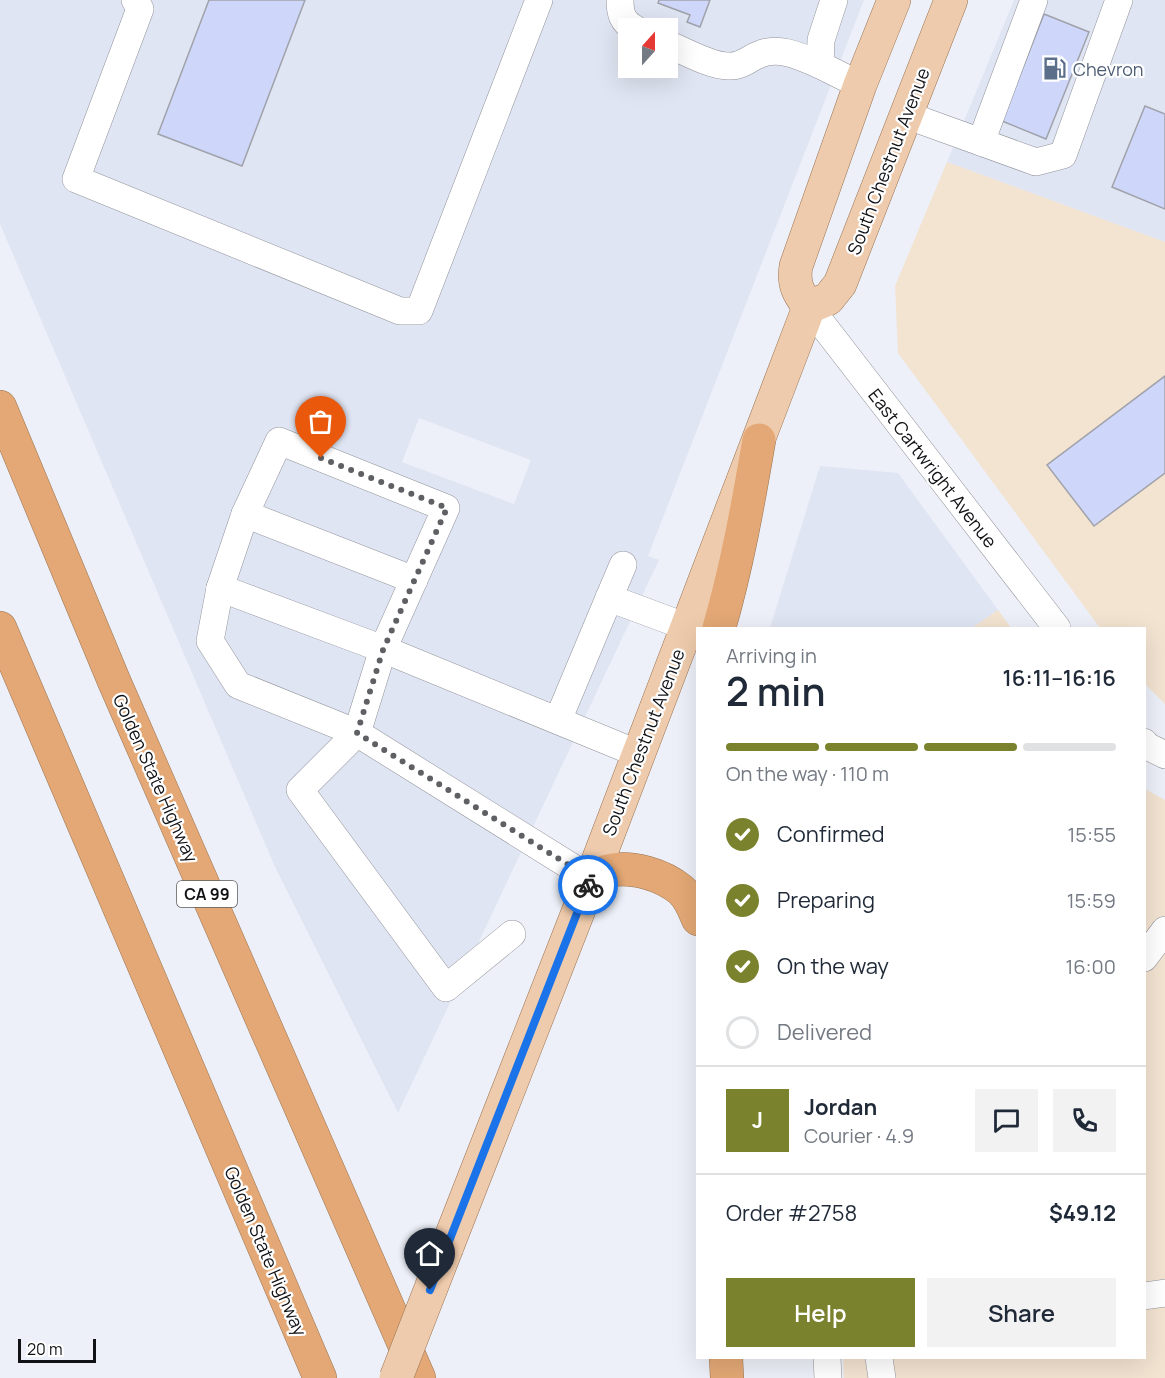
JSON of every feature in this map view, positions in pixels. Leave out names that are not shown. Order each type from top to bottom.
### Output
[{"type":"highway","name":"Golden State Highway","points":[[0,407],[114,681],[419,1378]]},
{"type":"highway","points":[[719,627],[745,525],[759,440]]},
{"type":"highway","name":"Golden State Highway","points":[[0,628],[320,1378]]},
{"type":"highway","points":[[591,879],[608,871],[636,870],[652,875],[681,890],[689,899],[696,915]]},
{"type":"highway","points":[[726,1359],[727,1378]]},
{"type":"main road","points":[[809,307],[796,289],[794,279],[796,266],[860,85],[894,0]]},
{"type":"main road","name":"South Chestnut Avenue","points":[[396,1378],[591,879],[809,307],[828,299],[840,285],[951,0]]},
{"type":"street","points":[[135,0],[140,9],[76,179],[400,311],[418,311],[540,0]]},
{"type":"street","points":[[620,0],[620,14],[623,18]]},
{"type":"street","points":[[820,65],[821,40],[834,0]]},
{"type":"street","points":[[981,142],[1034,0]]},
{"type":"street","points":[[906,115],[1036,162],[1063,155],[1119,0]]},
{"type":"street","points":[[678,48],[711,62],[728,66],[744,64],[759,54],[776,51],[798,56],[860,85]]},
{"type":"street","name":"East Cartwright Avenue","points":[[809,307],[1056,627]]},
{"type":"street","points":[[512,934],[446,988],[300,790],[357,733],[383,650],[447,508],[279,441],[245,514],[220,588],[210,641],[238,685],[357,733],[591,879]]},
{"type":"street","points":[[245,514],[414,580]]},
{"type":"street","points":[[558,720],[623,565]]},
{"type":"street","points":[[220,588],[383,650],[639,754]]},
{"type":"street","points":[[609,598],[687,627]]},
{"type":"street","points":[[1146,955],[1165,930]]},
{"type":"street","points":[[1146,1296],[1165,1293]]},
{"type":"street","points":[[827,1359],[828,1378]]},
{"type":"street","points":[[879,1359],[882,1378]]},
{"type":"shaded area","points":[[0,0],[864,0],[648,556],[659,560],[398,1113],[275,867],[0,224]],"holes":[[[419,418],[531,460],[514,504],[402,462]]]},
{"type":"shaded area","points":[[1014,0],[1165,0],[1165,242],[947,162]]},
{"type":"shaded area","points":[[947,162],[1165,242],[1165,704],[1146,685],[1146,627],[1099,627],[898,353],[895,286]]},
{"type":"shaded area","points":[[820,466],[898,473],[998,610],[973,627],[770,627]]},
{"type":"shaded area","points":[[998,610],[1010,627],[973,627]]},
{"type":"shaded area","points":[[1146,790],[1165,800],[1165,1378],[844,1378],[843,1359],[1146,1359]]},
{"type":"building","points":[[209,0],[305,0],[242,166],[158,134]]},
{"type":"building","points":[[659,0],[710,0],[700,27],[687,22],[690,15],[658,3]]},
{"type":"building","points":[[1044,14],[1089,32],[1046,139],[1002,121]]},
{"type":"building","points":[[1145,106],[1165,114],[1165,209],[1112,187]]},
{"type":"building","points":[[1165,376],[1165,473],[1094,526],[1047,465]]},
{"type":"way so far","points":[[321,458],[447,508],[383,650],[357,733],[591,879],[588,885]]},
{"type":"place","name":"Chevron","points":[[1055,69]]},
{"type":"route","points":[[430,1290],[588,885]]}]
